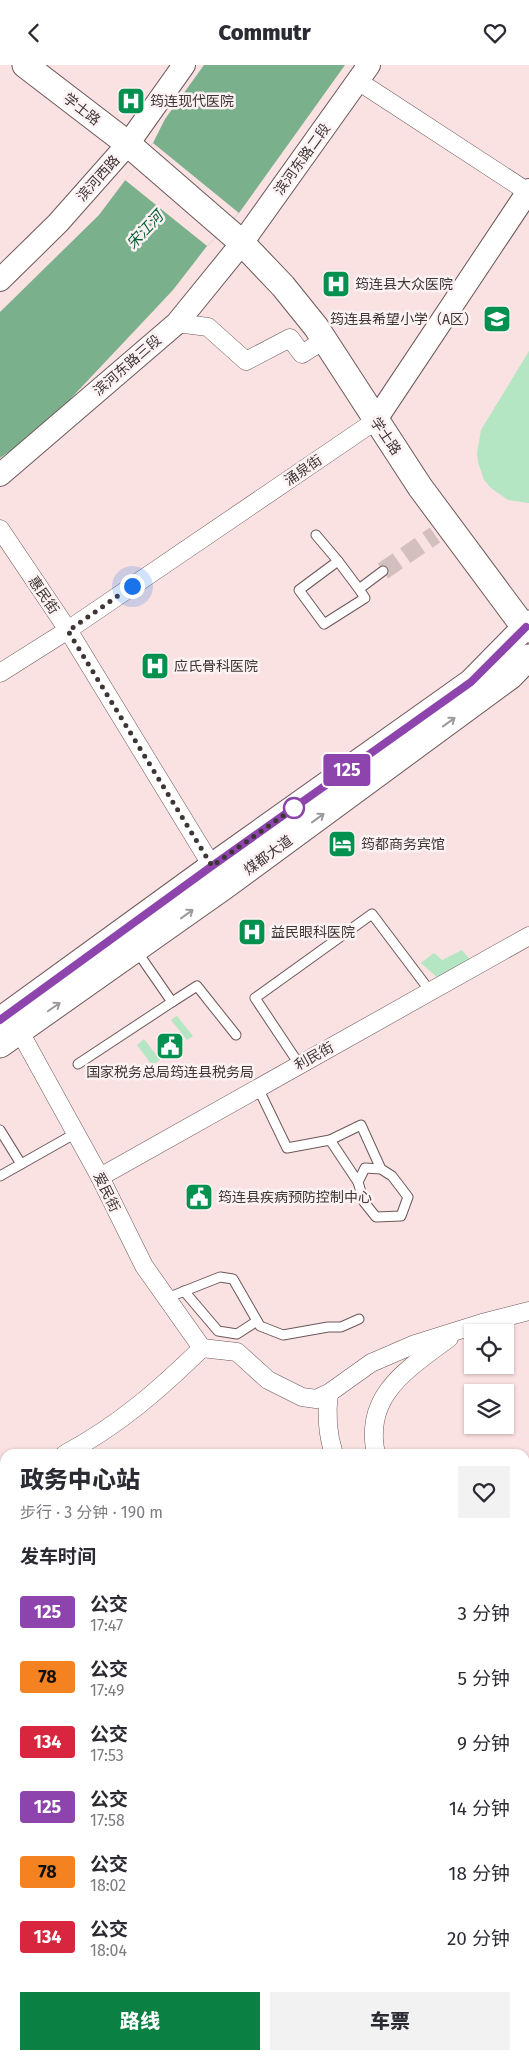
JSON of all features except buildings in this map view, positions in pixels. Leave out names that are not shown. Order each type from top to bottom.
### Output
[{"type":"main road","name":"学士路","points":[[25,65],[134,149],[237,239],[283,286],[324,340],[420,487],[442,530],[528,627]]},
{"type":"main road","name":"煤都大道","points":[[7,1028],[212,866],[471,682],[528,627]]},
{"type":"main road","name":"煤都大道","points":[[7,1028],[136,950],[511,676],[529,657]]},
{"type":"street","name":"滨河西路","points":[[0,280],[134,149],[184,65]]},
{"type":"street","points":[[364,73],[529,191]]},
{"type":"street","name":"滨河东路二段","points":[[237,239],[364,73]]},
{"type":"street","name":"涌泉街","points":[[0,673],[68,631],[376,421],[529,191]]},
{"type":"street","name":"滨河东路三段","points":[[0,475],[176,323],[237,239]]},
{"type":"street","points":[[176,323],[208,327],[246,361],[290,338],[302,354],[324,340]]},
{"type":"street","name":"惠民街","points":[[0,529],[68,631],[212,866]]},
{"type":"street","name":"利民街","points":[[100,1177],[529,936]]},
{"type":"street","name":"爱民街","points":[[7,1028],[76,1133],[144,1266],[202,1347]]},
{"type":"street","points":[[74,1449],[93,1439],[136,1409],[202,1347],[237,1352],[268,1380],[302,1397],[316,1399],[329,1393],[371,1363],[414,1344],[520,1312],[529,1311]]},
{"type":"street","points":[[375,1449],[373,1437],[378,1409],[390,1388],[402,1372],[459,1330]]},
{"type":"street","points":[[329,1393],[327,1413],[329,1439],[332,1449]]},
{"type":"lane","points":[[316,535],[338,561],[365,598],[324,624],[299,590],[338,561]]},
{"type":"lane","points":[[359,589],[383,571]]},
{"type":"lane","points":[[299,1065],[255,998],[372,914],[430,991]]},
{"type":"lane","points":[[136,950],[172,1002]]},
{"type":"lane","points":[[78,1064],[197,986],[236,1035]]},
{"type":"lane","points":[[258,1087],[287,1148],[330,1140],[361,1125],[381,1169]]},
{"type":"lane","points":[[0,1130],[21,1164]]},
{"type":"lane","points":[[0,1176],[76,1133]]},
{"type":"lane","points":[[330,1140],[358,1182],[364,1202],[376,1217],[401,1216],[408,1197],[392,1176],[381,1169],[365,1168],[358,1182]]},
{"type":"lane","points":[[167,1298],[220,1277],[233,1279],[260,1326],[283,1335],[328,1327],[341,1327],[360,1319]]},
{"type":"lane","points":[[184,1291],[218,1331],[237,1334],[257,1321]]},
{"type":"shaded area","points":[[529,351],[529,503],[508,500],[491,488],[484,480],[477,453],[481,430]]},
{"type":"shaded area","points":[[462,950],[471,961],[439,979],[421,963],[434,953],[442,960]]},
{"type":"shaded area","points":[[177,1016],[193,1036],[187,1040],[171,1020]]},
{"type":"shaded area","points":[[144,1039],[160,1060],[152,1065],[137,1045]]},
{"type":"water","name":"宋江河","points":[[204,65],[345,65],[239,213],[207,246],[173,290],[43,428],[0,458],[0,312],[99,215],[153,143],[165,119]]},
{"type":"pier","points":[[153,143],[239,213],[207,246],[125,180]]},
{"type":"tunnel","points":[[383,571],[435,535]]},
{"type":"bus line","name":"125","points":[[0,1020],[212,866],[471,682],[526,627]]},
{"type":"place","name":"筠连现代医院","points":[[131,101]]},
{"type":"place","name":"筠连县大众医院","points":[[336,284]]},
{"type":"place","name":"筠连县希望小学（A区）","points":[[497,319]]},
{"type":"place","name":"应氏骨科医院","points":[[155,666]]},
{"type":"place","name":"筠都商务宾馆","points":[[342,844]]},
{"type":"place","name":"益民眼科医院","points":[[252,932]]},
{"type":"place","name":"国家税务总局筠连县税务局","points":[[170,1046]]},
{"type":"place","name":"筠连县疾病预防控制中心","points":[[199,1197]]},
{"type":"route","points":[[132,586],[68,631],[212,866],[294,808]]}]
